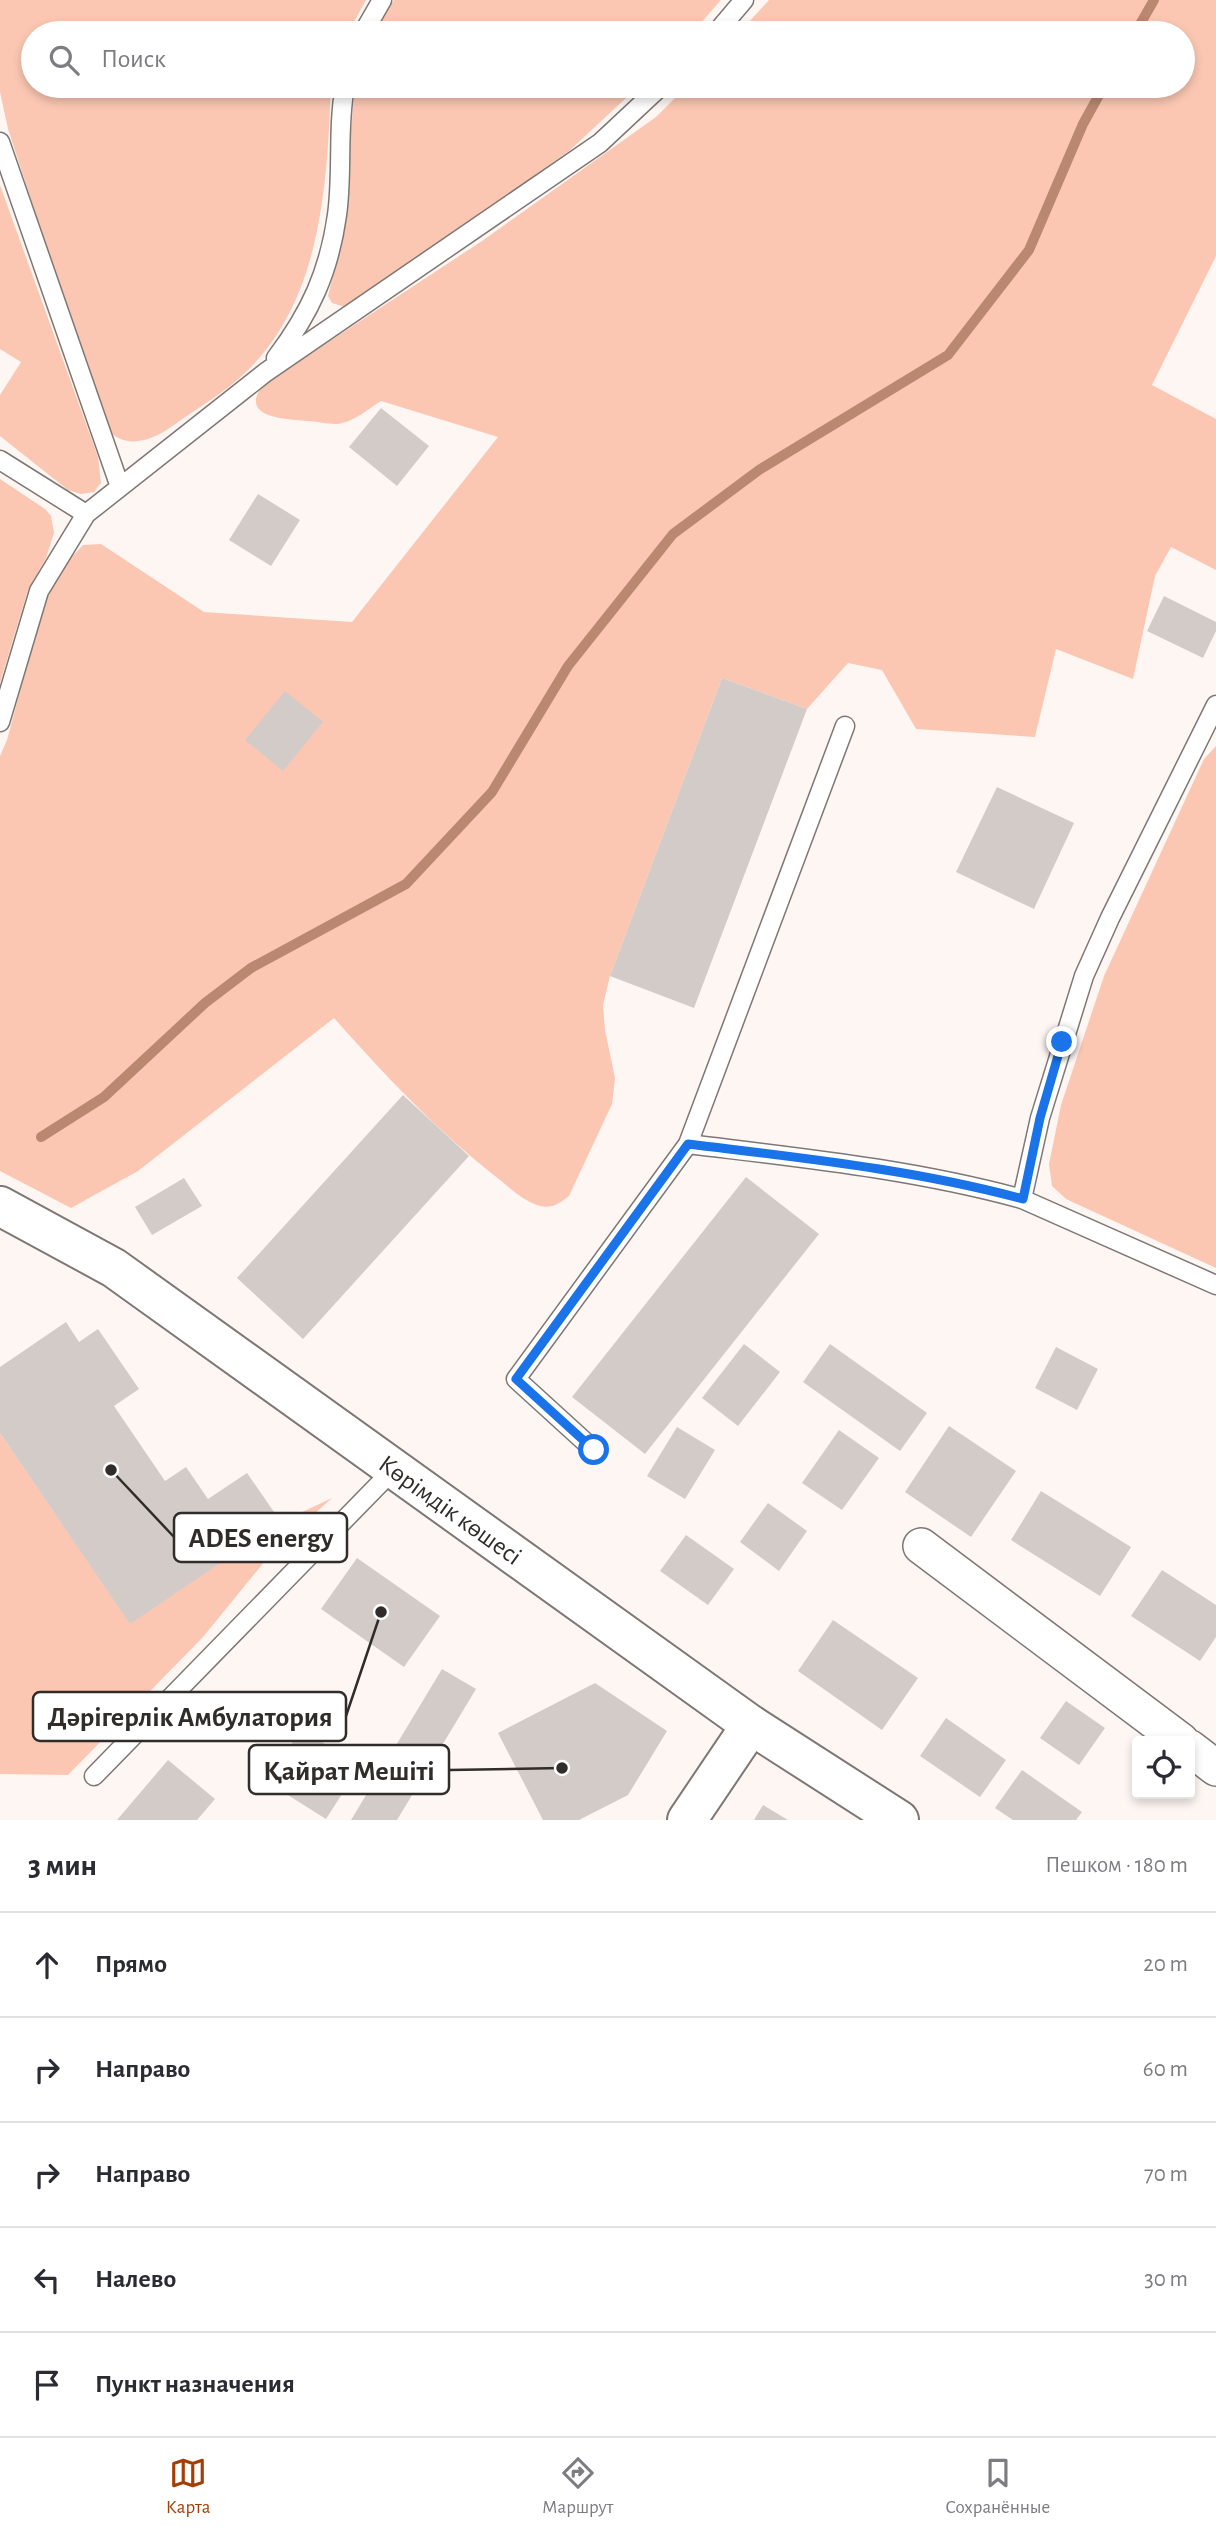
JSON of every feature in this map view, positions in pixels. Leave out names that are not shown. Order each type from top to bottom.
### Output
[{"type":"street","name":"Көрімдік көшесі","points":[[0,1206],[114,1268],[751,1725],[899,1820]]},
{"type":"street","points":[[921,1546],[1174,1736]]},
{"type":"street","points":[[687,1820],[751,1725]]},
{"type":"street","points":[[1195,1752],[1216,1768]]},
{"type":"lane","points":[[370,21],[382,0]]},
{"type":"lane","points":[[726,21],[744,0]]},
{"type":"lane","points":[[265,372],[304,321],[326,265],[337,215],[344,98]]},
{"type":"lane","points":[[0,722],[40,591],[86,514],[265,372],[600,143],[648,98]]},
{"type":"lane","points":[[0,142],[120,487]]},
{"type":"lane","points":[[0,460],[86,514]]},
{"type":"lane","points":[[1023,1199],[1044,1105],[1084,976],[1216,705]]},
{"type":"lane","points":[[594,1450],[516,1379],[688,1144],[845,726]]},
{"type":"lane","points":[[688,1144],[877,1167],[962,1183],[1023,1199],[1216,1285]]},
{"type":"lane","points":[[94,1776],[395,1468]]},
{"type":"shaded area","points":[[0,0],[366,0],[355,21],[21,21],[21,98],[330,98],[327,161],[316,237],[306,274],[292,308],[273,341],[248,370],[221,393],[154,437],[128,441],[120,439],[105,427],[8,129],[0,92]]},
{"type":"shaded area","points":[[394,0],[721,0],[703,21],[381,21]]},
{"type":"shaded area","points":[[769,0],[1216,0],[1216,256],[1152,385],[1216,419],[1216,570],[1171,547],[1155,576],[1133,679],[1056,649],[1035,737],[916,729],[882,670],[848,663],[807,709],[722,678],[610,976],[603,1005],[615,1078],[612,1104],[569,1196],[556,1205],[544,1207],[528,1201],[473,1158],[411,1101],[334,1018],[138,1171],[71,1208],[0,1171],[0,756],[7,740],[35,634],[50,589],[63,566],[83,545],[101,544],[204,612],[352,622],[498,437],[381,401],[357,417],[338,424],[279,418],[261,411],[256,405],[263,385],[482,241],[656,117],[675,98],[1195,98],[1195,21],[750,21]]},
{"type":"shaded area","points":[[354,98],[626,98],[570,150],[356,303],[345,307],[332,303],[328,296],[341,242]]},
{"type":"shaded area","points":[[0,185],[98,457],[101,483],[94,492],[81,494],[68,490],[0,436],[0,395],[21,362],[0,349]]},
{"type":"shaded area","points":[[0,479],[45,509],[51,516],[54,533],[46,558],[28,590],[0,683]]},
{"type":"shaded area","points":[[1216,746],[1216,1268],[1066,1199],[1052,1186],[1049,1164],[1061,1105],[1104,976],[1204,759]]},
{"type":"shaded area","points":[[0,1433],[130,1623],[281,1522],[332,1498],[274,1550],[203,1637],[68,1775],[0,1774]]},
{"type":"building","points":[[381,408],[429,446],[397,486],[349,447]]},
{"type":"building","points":[[258,494],[300,520],[271,566],[229,540]]},
{"type":"building","points":[[1164,596],[1216,622],[1216,631],[1203,658],[1147,631]]},
{"type":"building","points":[[722,678],[807,709],[694,1008],[610,976]]},
{"type":"building","points":[[285,691],[323,722],[283,771],[245,740]]},
{"type":"building","points":[[997,787],[1074,823],[1034,909],[956,872]]},
{"type":"building","points":[[403,1095],[469,1156],[303,1339],[237,1278]]},
{"type":"building","points":[[746,1177],[819,1234],[645,1454],[572,1397]]},
{"type":"building","points":[[184,1178],[202,1206],[152,1235],[135,1207]]},
{"type":"building","points":[[66,1322],[79,1342],[98,1329],[139,1389],[114,1406],[165,1481],[186,1467],[208,1499],[247,1473],[281,1522],[130,1624],[0,1433],[0,1367]]},
{"type":"building","points":[[744,1344],[780,1372],[738,1426],[702,1398]]},
{"type":"building","points":[[830,1344],[927,1413],[900,1451],[803,1382]]},
{"type":"building","points":[[1056,1347],[1098,1369],[1077,1410],[1035,1388]]},
{"type":"building","points":[[949,1426],[1016,1471],[971,1537],[905,1492]]},
{"type":"building","points":[[677,1427],[715,1450],[685,1499],[647,1476]]},
{"type":"building","points":[[839,1430],[879,1458],[842,1510],[802,1483]]},
{"type":"building","points":[[1041,1491],[1131,1547],[1100,1596],[1011,1540]]},
{"type":"building","points":[[768,1503],[807,1531],[779,1571],[740,1542]]},
{"type":"building","points":[[686,1535],[734,1569],[708,1605],[660,1571]]},
{"type":"building","points":[[357,1558],[440,1616],[404,1667],[321,1609]]},
{"type":"building","points":[[1162,1570],[1216,1605],[1216,1637],[1200,1661],[1131,1616]]},
{"type":"building","points":[[833,1620],[918,1678],[882,1730],[798,1671]]},
{"type":"building","points":[[442,1669],[476,1689],[397,1820],[351,1820]]},
{"type":"building","points":[[595,1683],[667,1731],[628,1795],[579,1820],[543,1820],[498,1733]]},
{"type":"building","points":[[1066,1701],[1105,1728],[1079,1765],[1040,1738]]},
{"type":"building","points":[[946,1718],[1006,1760],[980,1797],[920,1756]]},
{"type":"building","points":[[301,1729],[360,1766],[326,1819],[267,1782]]},
{"type":"building","points":[[168,1760],[215,1799],[197,1820],[117,1820]]},
{"type":"building","points":[[1022,1770],[1082,1812],[1076,1820],[1013,1820],[995,1808]]},
{"type":"building","points":[[763,1805],[788,1820],[754,1820]]},
{"type":"waterway","points":[[1142,21],[1154,0]]},
{"type":"waterway","points":[[41,1137],[104,1097],[205,1003],[251,968],[406,884],[492,792],[568,666],[673,534],[759,470],[948,355],[1029,250],[1083,124],[1097,98]]},
{"type":"place","name":"ADES energy","points":[[111,1470]]},
{"type":"place","name":"Дәрігерлік Амбулатория","points":[[381,1612]]},
{"type":"place","name":"Қайрат Мешіті","points":[[562,1768]]},
{"type":"route","points":[[594,1450],[516,1379],[688,1144],[921,1174],[1023,1199],[1040,1118],[1062,1042]]}]
